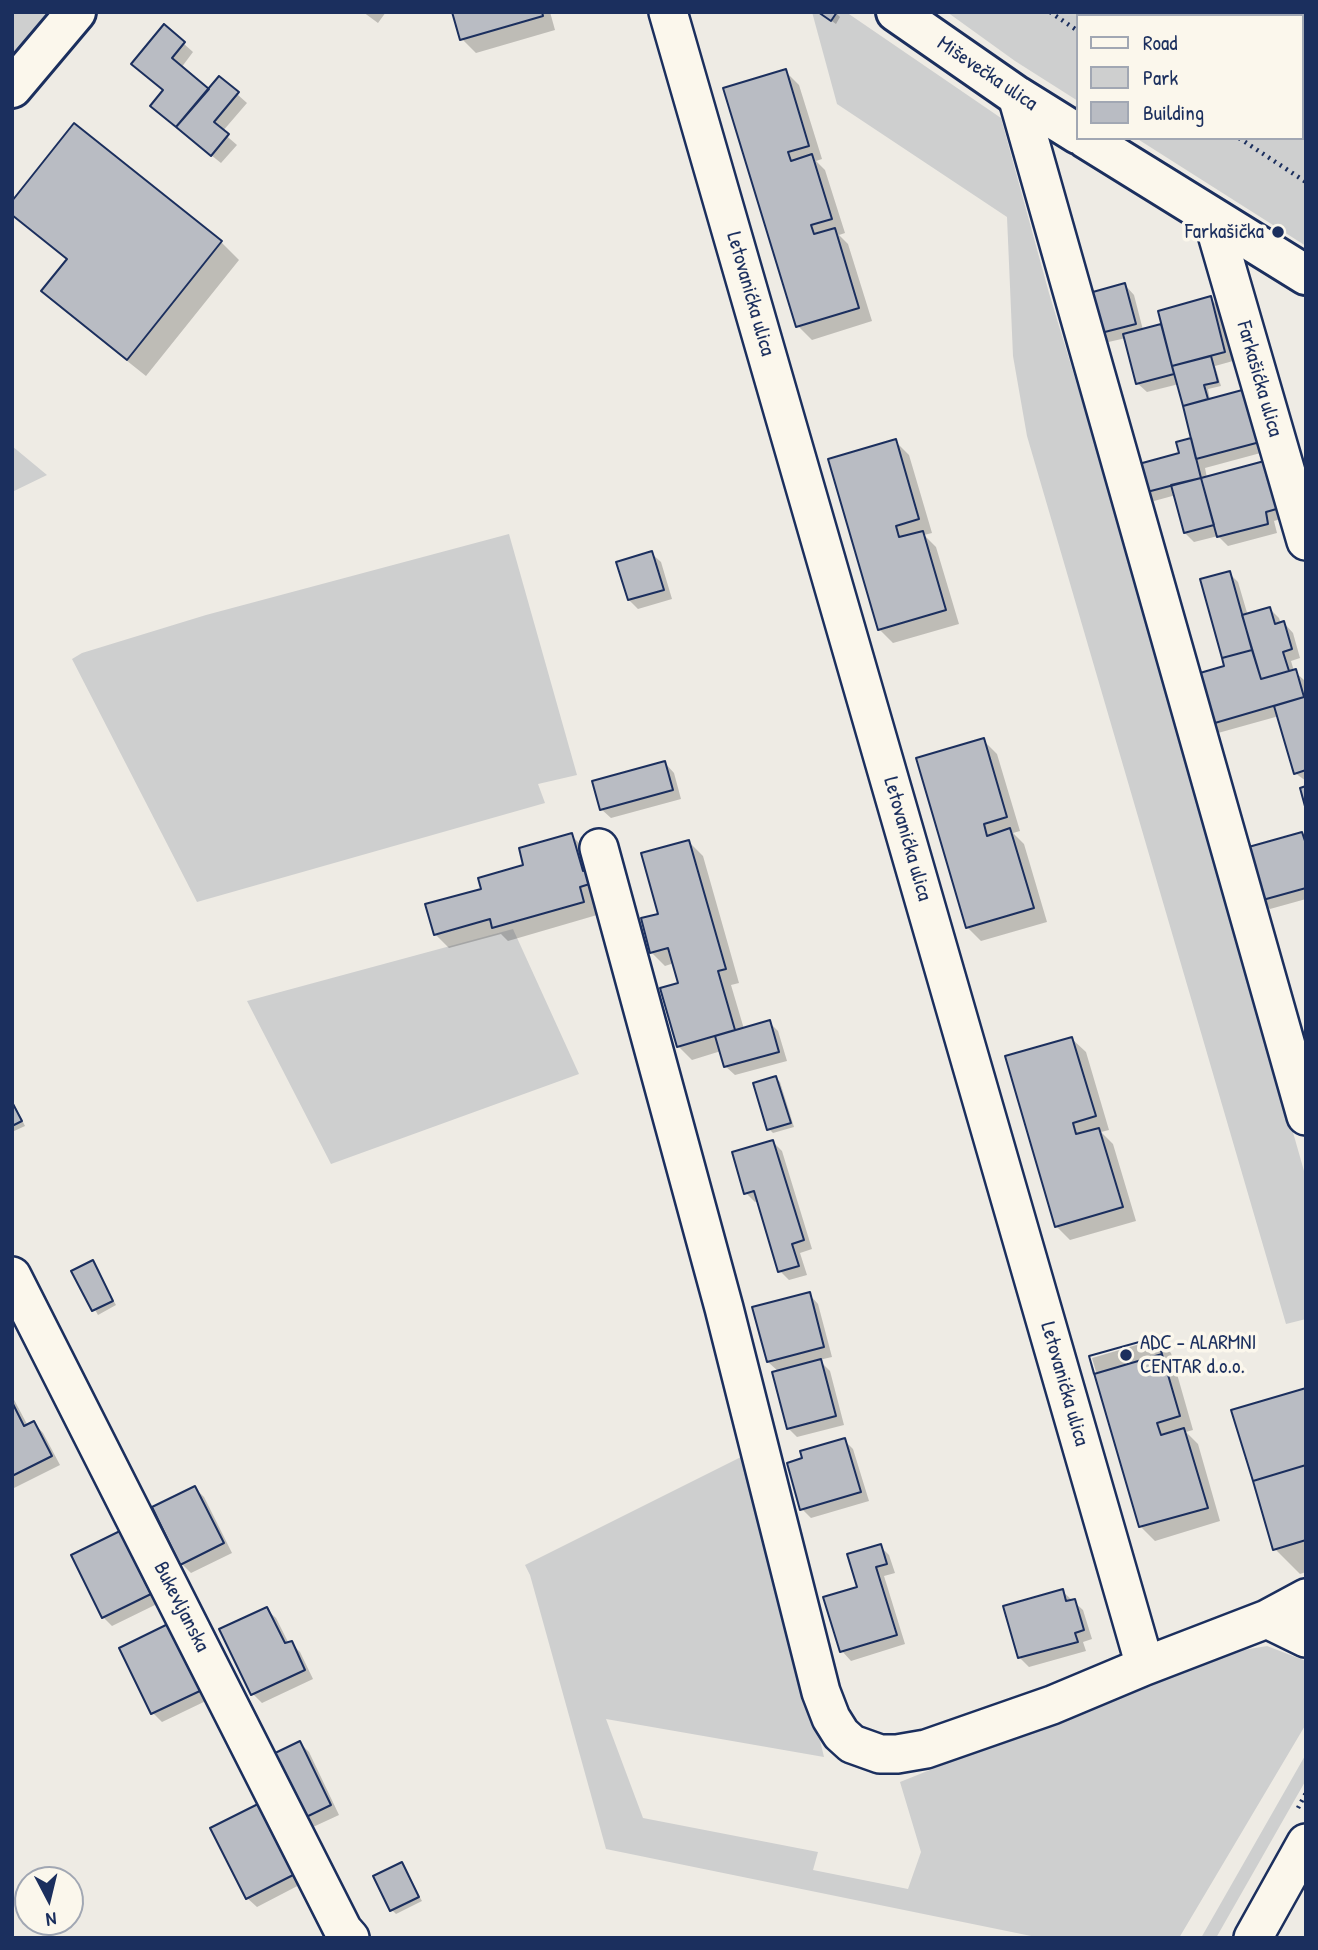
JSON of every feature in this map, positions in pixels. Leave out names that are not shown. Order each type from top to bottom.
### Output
[{"type":"street","points":[[12,88],[76,12]]},
{"type":"street","name":"Letovanićka ulica","points":[[668,12],[1145,1666]]},
{"type":"street","name":"Miševečka ulica","points":[[896,12],[1017,96],[1076,133]]},
{"type":"street","points":[[1017,96],[1306,1116]]},
{"type":"street","points":[[1088,140],[1306,275]]},
{"type":"street","name":"Farkašićka ulica","points":[[1212,217],[1306,541]]},
{"type":"street","points":[[600,848],[724,1308],[821,1692],[831,1718],[841,1734],[852,1744],[880,1754],[926,1749],[1052,1705],[1267,1619],[1306,1598]]},
{"type":"street","name":"Bukevljanska","points":[[12,1276],[343,1930],[350,1938]]},
{"type":"street","points":[[1267,1619],[1306,1638]]},
{"type":"street","points":[[1253,1938],[1306,1843]]},
{"type":"path","points":[[1050,12],[1076,30]]},
{"type":"path","points":[[1242,140],[1306,182]]},
{"type":"green space","points":[[12,12],[54,12],[12,60]]},
{"type":"green space","points":[[812,12],[846,12],[1001,118],[1049,293],[1130,559],[1306,1178],[1306,1319],[1286,1324],[1027,436],[1013,356],[1007,217],[837,104]]},
{"type":"green space","points":[[947,12],[1306,12],[1306,246],[1139,140],[1304,140],[1304,14],[1076,14],[1076,100],[1015,61]]},
{"type":"green space","points":[[12,446],[47,475],[12,492]]},
{"type":"green space","points":[[509,534],[577,775],[538,784],[545,803],[197,902],[72,659],[82,653],[206,615]]},
{"type":"green space","points":[[513,929],[579,1074],[331,1164],[247,1001]]},
{"type":"green space","points":[[751,1452],[824,1757],[606,1719],[643,1818],[818,1852],[813,1870],[908,1889],[921,1852],[900,1782],[1219,1654],[1267,1646],[1306,1661],[1306,1724],[1179,1938],[1041,1938],[606,1849],[525,1565]]},
{"type":"green space","points":[[1306,1754],[1306,1780],[1216,1938],[1201,1938]]},
{"type":"building","points":[[452,12],[542,12],[543,16],[460,40]]},
{"type":"building","points":[[818,12],[837,12],[831,21]]},
{"type":"building","points":[[164,24],[185,42],[172,58],[209,89],[176,127],[150,106],[163,90],[131,64]]},
{"type":"building","points":[[786,69],[809,146],[788,152],[791,161],[812,154],[832,219],[811,225],[814,234],[835,228],[859,308],[796,327],[723,88]]},
{"type":"building","points":[[219,76],[239,92],[214,122],[229,134],[211,156],[176,127]]},
{"type":"building","points":[[74,123],[222,241],[127,360],[41,291],[67,259],[12,215],[12,201]]},
{"type":"building","points":[[1125,283],[1136,324],[1093,335],[1082,295]]},
{"type":"building","points":[[1211,296],[1225,352],[1172,366],[1158,311]]},
{"type":"building","points":[[1161,324],[1174,374],[1136,384],[1123,334]]},
{"type":"building","points":[[1211,356],[1218,382],[1204,385],[1208,399],[1183,406],[1172,366]]},
{"type":"building","points":[[1246,389],[1260,442],[1196,459],[1183,406]]},
{"type":"building","points":[[1191,438],[1201,478],[1143,493],[1135,465],[1179,453],[1176,442]]},
{"type":"building","points":[[896,439],[919,519],[896,526],[899,537],[923,531],[946,610],[878,630],[828,459]]},
{"type":"building","points":[[1268,460],[1280,508],[1266,512],[1268,524],[1217,537],[1201,478]]},
{"type":"building","points":[[1201,478],[1214,525],[1184,533],[1171,485]]},
{"type":"building","points":[[652,551],[664,590],[628,600],[616,562]]},
{"type":"building","points":[[1230,571],[1252,650],[1222,658],[1200,579]]},
{"type":"building","points":[[1270,607],[1275,624],[1284,621],[1292,649],[1283,652],[1289,671],[1261,679],[1242,615]]},
{"type":"building","points":[[1252,650],[1261,679],[1296,669],[1304,697],[1208,725],[1193,675],[1224,666],[1222,658]]},
{"type":"building","points":[[1304,697],[1306,770],[1294,774],[1274,706]]},
{"type":"building","points":[[984,738],[1007,817],[984,824],[987,836],[1010,828],[1034,908],[966,928],[916,758]]},
{"type":"building","points":[[665,761],[673,790],[600,810],[592,781]]},
{"type":"building","points":[[1306,786],[1306,810],[1300,788]]},
{"type":"building","points":[[1302,832],[1306,844],[1306,888],[1259,901],[1245,848]]},
{"type":"building","points":[[572,833],[583,871],[592,868],[596,882],[580,887],[584,902],[492,928],[490,919],[434,935],[425,904],[481,889],[478,878],[523,865],[519,848]]},
{"type":"building","points":[[689,840],[726,969],[718,971],[735,1030],[677,1047],[660,988],[678,983],[668,948],[650,953],[641,918],[658,914],[641,853]]},
{"type":"building","points":[[770,1020],[779,1052],[724,1067],[715,1036]]},
{"type":"building","points":[[1072,1037],[1096,1116],[1073,1123],[1076,1134],[1099,1128],[1123,1207],[1055,1227],[1005,1056]]},
{"type":"building","points":[[776,1076],[791,1123],[767,1130],[753,1083]]},
{"type":"building","points":[[12,1102],[22,1121],[12,1126]]},
{"type":"building","points":[[773,1140],[804,1240],[792,1244],[799,1266],[778,1272],[754,1191],[744,1194],[732,1152]]},
{"type":"building","points":[[93,1260],[113,1301],[92,1311],[71,1271]]},
{"type":"building","points":[[810,1292],[824,1347],[767,1362],[752,1307]]},
{"type":"building","points":[[1157,1337],[1180,1416],[1157,1423],[1161,1435],[1184,1428],[1208,1508],[1139,1527],[1089,1356]]},
{"type":"building","name":"ADC - ALARMNI CENTAR d.o.o.","points":[[1157,1337],[1162,1354],[1094,1374],[1089,1356]]},
{"type":"building","points":[[821,1359],[836,1416],[787,1429],[772,1372]]},
{"type":"building","points":[[1306,1388],[1306,1465],[1253,1481],[1231,1410]]},
{"type":"building","points":[[12,1402],[24,1426],[34,1421],[52,1456],[12,1476]]},
{"type":"building","points":[[845,1438],[861,1492],[800,1510],[787,1463],[802,1458],[800,1451]]},
{"type":"building","points":[[1306,1465],[1306,1540],[1273,1550],[1253,1481]]},
{"type":"building","points":[[195,1486],[224,1543],[180,1565],[152,1507]]},
{"type":"building","points":[[120,1531],[151,1594],[102,1618],[71,1555]]},
{"type":"building","points":[[881,1544],[887,1564],[876,1567],[897,1635],[840,1652],[823,1597],[857,1587],[847,1554]]},
{"type":"building","points":[[1063,1589],[1066,1601],[1075,1599],[1084,1630],[1075,1633],[1078,1642],[1018,1658],[1003,1606]]},
{"type":"building","points":[[267,1607],[285,1643],[292,1641],[305,1670],[251,1695],[219,1629]]},
{"type":"building","points":[[170,1623],[202,1690],[151,1714],[119,1648]]},
{"type":"building","points":[[300,1741],[331,1805],[302,1819],[271,1755]]},
{"type":"building","points":[[264,1801],[299,1872],[246,1899],[210,1828]]},
{"type":"building","points":[[402,1862],[419,1897],[390,1911],[373,1876]]},
{"type":"place","name":"Farkašička","points":[[1278,232]]},
{"type":"place","name":"ADC - ALARMNI CENTAR d.o.o.","points":[[1126,1355]]}]
